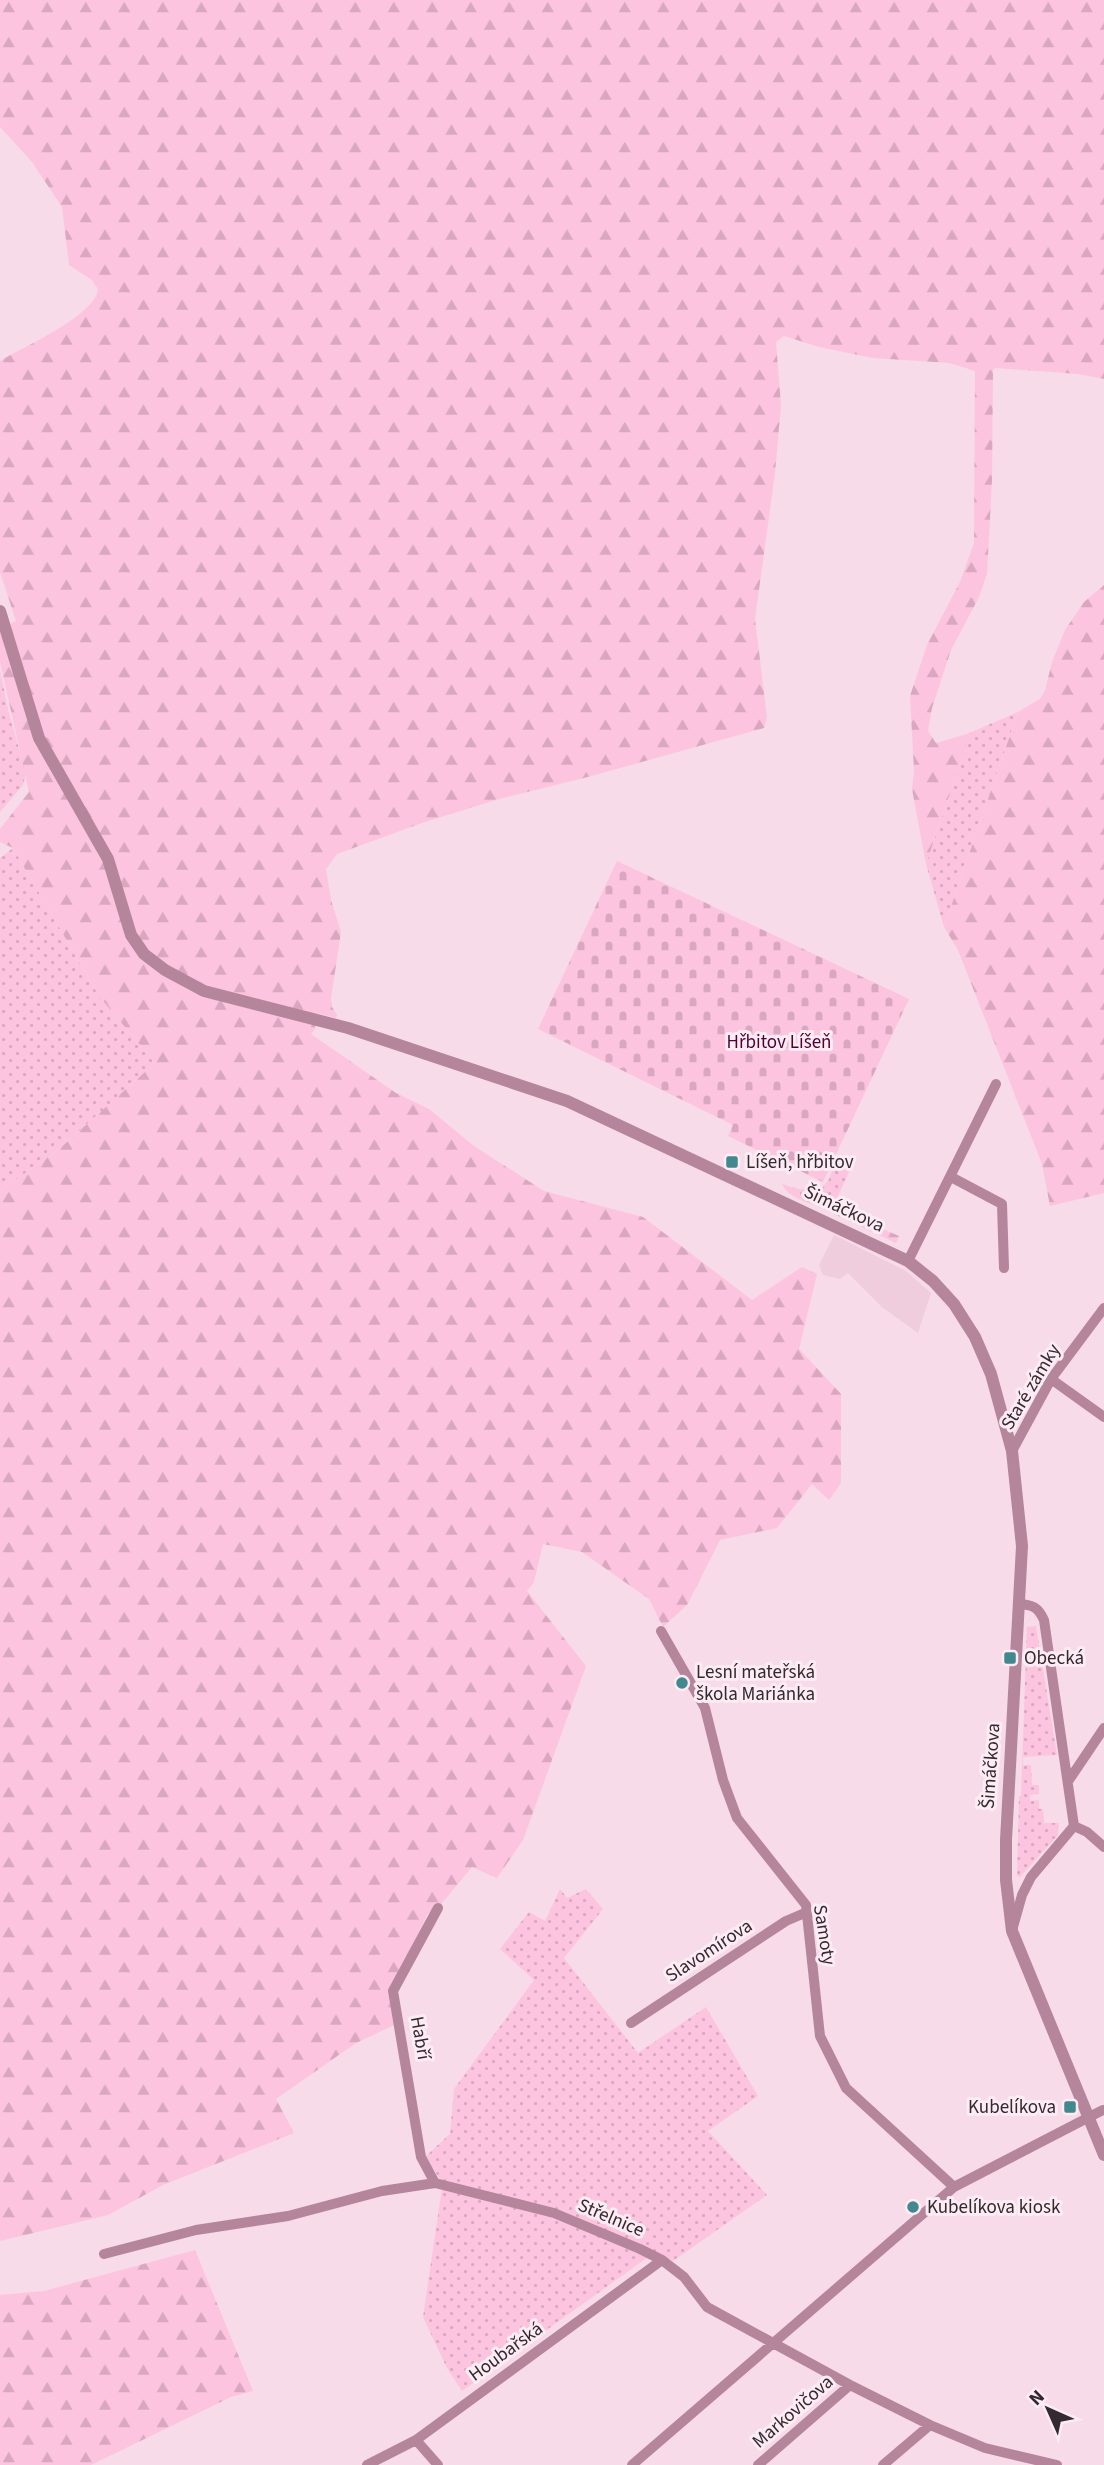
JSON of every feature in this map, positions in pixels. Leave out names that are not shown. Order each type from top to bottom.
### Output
[{"type":"street","name":"Šimáčkova","points":[[0,611],[38,738],[108,859],[131,935],[144,954],[165,970],[204,991],[335,1025],[567,1101],[908,1261],[933,1281],[954,1304],[975,1337],[991,1374],[1012,1451],[1021,1538],[1006,1840],[1006,1881],[1012,1931],[1104,2155]]},
{"type":"street","points":[[908,1261],[996,1084]]},
{"type":"street","points":[[951,1177],[1002,1204],[1004,1268]]},
{"type":"street","name":"Staré zámky","points":[[1012,1451],[1051,1379],[1104,1308]]},
{"type":"street","points":[[1051,1379],[1104,1417]]},
{"type":"street","points":[[1012,1931],[1022,1895],[1031,1877],[1074,1826],[1044,1620],[1039,1609],[1032,1605],[1019,1604]]},
{"type":"street","name":"Samoty","points":[[661,1631],[705,1708],[723,1780],[737,1818],[806,1905],[820,2036],[846,2088],[954,2187]]},
{"type":"street","points":[[1069,1780],[1104,1728]]},
{"type":"street","points":[[1074,1826],[1087,1832],[1104,1847]]},
{"type":"street","name":"Habří","points":[[435,2183],[421,2157],[393,1991],[438,1908]]},
{"type":"street","name":"Slavomírova","points":[[631,2023],[786,1921],[807,1912]]},
{"type":"street","points":[[632,2465],[954,2187],[1103,2110]]},
{"type":"street","name":"Střelnice","points":[[104,2254],[196,2230],[288,2216],[383,2191],[435,2183],[554,2213],[662,2260],[690,2283],[707,2307],[850,2385],[930,2425],[985,2448],[1057,2465]]},
{"type":"street","name":"Houbařská","points":[[367,2465],[416,2440],[662,2260]]},
{"type":"street","name":"Markovičova","points":[[758,2465],[850,2385]]},
{"type":"street","points":[[883,2465],[930,2425]]},
{"type":"street","points":[[416,2440],[438,2465]]},
{"type":"street","points":[[1006,2465],[1011,2455]]},
{"type":"shaded area","points":[[834,1235],[906,1271],[931,1293],[918,1333],[882,1307],[848,1273],[840,1279],[823,1275],[819,1265]]},
{"type":"green space","points":[[0,0],[1104,0],[1104,379],[1078,374],[993,370],[992,481],[987,574],[979,597],[951,650],[932,708],[928,731],[936,743],[967,734],[967,743],[926,864],[912,789],[914,771],[910,696],[927,645],[960,582],[974,543],[975,371],[950,363],[873,358],[819,347],[784,336],[776,342],[781,405],[775,473],[755,619],[767,717],[764,728],[499,799],[422,823],[337,854],[326,869],[331,900],[341,932],[331,998],[337,1015],[336,1018],[317,1013],[315,1029],[311,1034],[396,1093],[429,1109],[474,1146],[544,1191],[643,1217],[752,1300],[802,1267],[817,1274],[799,1349],[841,1394],[841,1483],[829,1500],[812,1484],[777,1528],[720,1540],[687,1605],[663,1627],[649,1599],[582,1552],[543,1544],[534,1582],[527,1591],[586,1666],[523,1840],[497,1878],[472,1867],[442,1903],[427,1915],[409,1956],[388,1991],[394,2025],[356,2043],[276,2099],[294,2133],[163,2185],[108,2215],[0,2241],[0,1191],[58,1150],[155,1063],[99,996],[13,848],[0,842],[0,829],[29,792],[0,662],[0,628],[16,621],[0,572],[0,361],[72,320],[85,310],[98,289],[92,280],[69,265],[62,207],[32,162],[0,127]]},
{"type":"green space","points":[[1104,585],[1104,1193],[1050,1206],[1042,1164],[958,950],[944,927],[1018,712],[1040,699],[1065,630],[1084,602]]},
{"type":"green space","points":[[0,670],[26,774],[23,785],[0,812]]},
{"type":"green space","points":[[1018,712],[944,927],[926,864],[967,743],[967,734]]},
{"type":"green space","points":[[13,848],[99,996],[155,1063],[58,1150],[0,1191],[0,858]]},
{"type":"green space","name":"Hřbitov Líšeň","points":[[617,861],[909,999],[823,1182],[728,1136],[733,1125],[538,1029]]},
{"type":"green space","points":[[838,1156],[853,1163],[834,1205],[819,1201],[817,1206],[802,1200],[788,1192],[782,1184],[820,1191],[829,1179]]},
{"type":"green space","points":[[819,1201],[899,1236],[896,1243],[817,1206]]},
{"type":"green space","points":[[1036,1626],[1057,1755],[1023,1757],[1023,1765],[1031,1765],[1032,1785],[1039,1785],[1039,1794],[1030,1795],[1030,1801],[1039,1800],[1044,1823],[1059,1823],[1058,1835],[1020,1877],[1017,1876],[1019,1796],[1027,1627]]},
{"type":"green space","points":[[560,1889],[567,1898],[586,1889],[603,1909],[564,1958],[638,2053],[706,2007],[758,2096],[708,2131],[767,2195],[673,2261],[655,2252],[462,2391],[447,2368],[423,2317],[442,2188],[426,2156],[450,2134],[454,2089],[534,1980],[500,1949],[529,1912],[545,1921]]},
{"type":"green space","points":[[195,2250],[253,2391],[231,2397],[91,2465],[0,2465],[0,2295],[44,2291]]},
{"type":"place","name":"Líšeň, hřbitov","points":[[732,1162]]},
{"type":"place","name":"Obecká","points":[[1010,1658]]},
{"type":"place","name":"Lesní mateřská škola Mariánka","points":[[682,1683]]},
{"type":"place","name":"Kubelíkova","points":[[1070,2107]]},
{"type":"place","name":"Kubelíkova kiosk","points":[[913,2207]]}]
